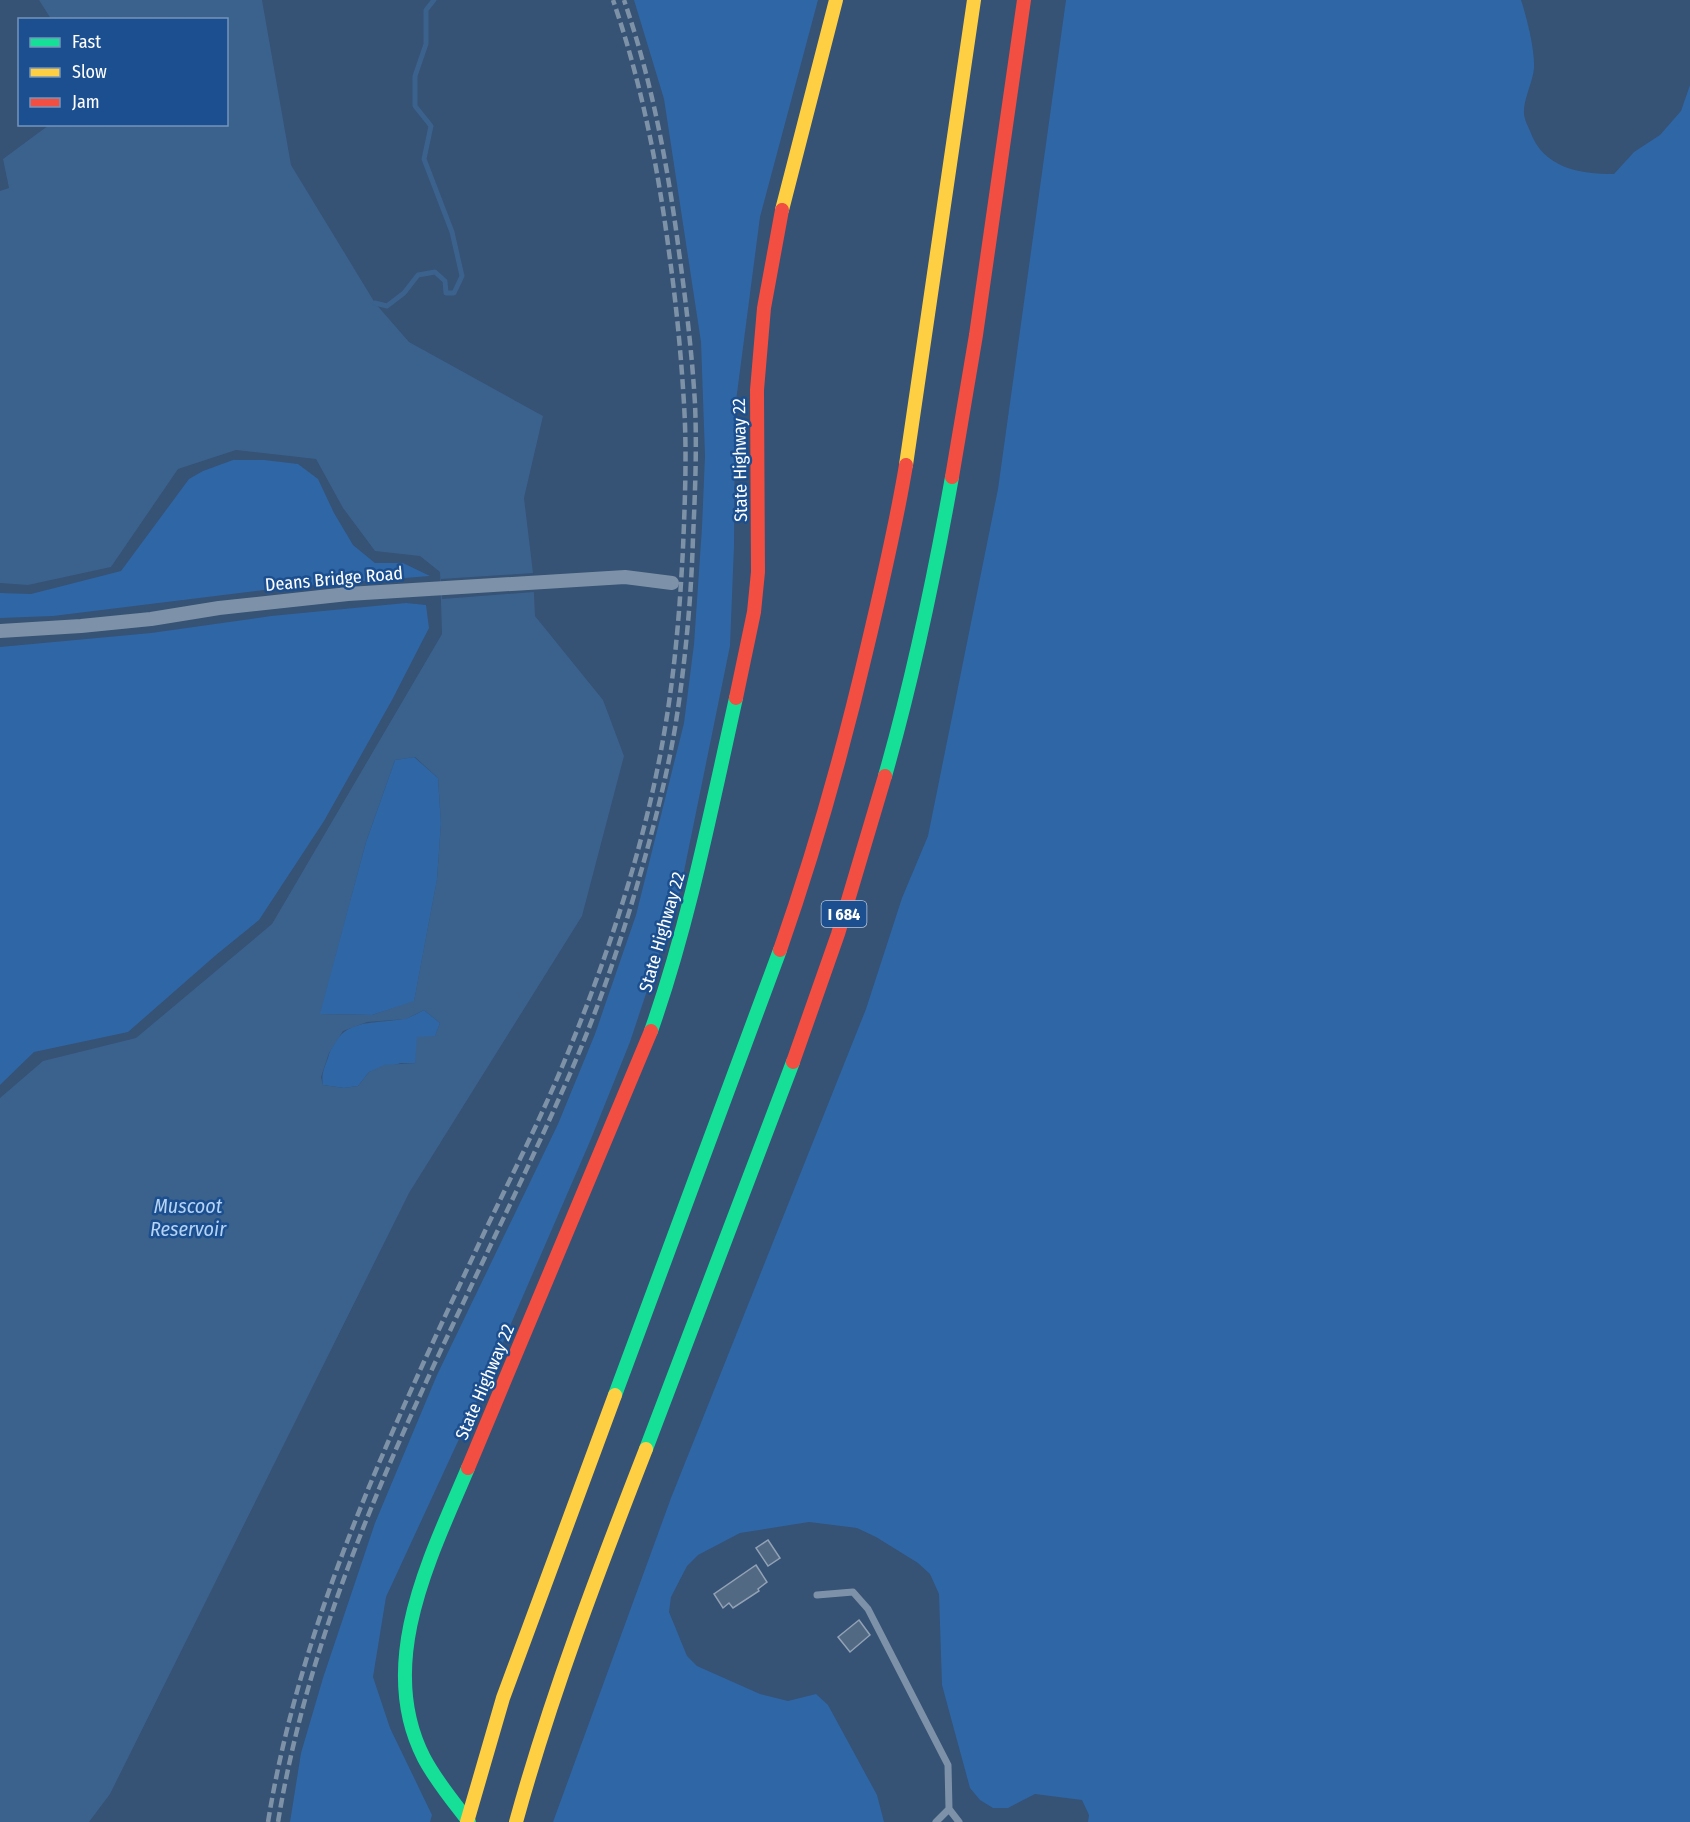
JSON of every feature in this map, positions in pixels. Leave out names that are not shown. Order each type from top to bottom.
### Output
[{"type":"main road","name":"State Highway 22","points":[[468,1822],[432,1771],[414,1733],[407,1707],[404,1681],[404,1654],[409,1624],[434,1550],[649,1036],[681,939],[754,612],[759,531],[757,390],[770,269],[790,175],[836,0]]},
{"type":"main road","name":"I 684","points":[[468,1822],[503,1698],[761,1006],[817,838],[846,736],[880,594],[906,468],[975,0]]},
{"type":"main road","name":"I 684","points":[[516,1822],[548,1714],[612,1534],[807,1024],[867,843],[893,751],[925,616],[952,476],[974,346],[1024,0]]},
{"type":"street","name":"Deans Bridge Road","points":[[0,631],[81,627],[282,600],[441,588],[625,578],[672,583]]},
{"type":"lane","points":[[817,1595],[853,1592],[868,1609],[948,1765],[949,1809],[959,1822]]},
{"type":"lane","points":[[936,1822],[949,1809]]},
{"type":"shaded area","points":[[634,0],[818,0],[760,217],[735,409],[734,546],[730,646],[680,891],[630,1042],[591,1139],[491,1370],[386,1597],[373,1677],[390,1728],[432,1815],[430,1822],[290,1822],[301,1753],[323,1678],[375,1523],[437,1375],[558,1124],[595,1034],[636,915],[684,723],[694,644],[702,527],[705,456],[701,342],[664,99]]},
{"type":"shaded area","points":[[1066,0],[1521,0],[1534,61],[1524,108],[1526,122],[1536,143],[1553,161],[1575,170],[1588,172],[1614,174],[1634,152],[1660,135],[1681,111],[1690,85],[1690,1822],[1088,1822],[1089,1815],[1082,1800],[1035,1794],[1008,1808],[993,1808],[980,1800],[970,1788],[942,1685],[939,1594],[930,1574],[918,1563],[857,1528],[809,1522],[740,1533],[698,1555],[687,1566],[671,1597],[669,1612],[687,1656],[697,1666],[760,1694],[788,1701],[816,1694],[828,1705],[877,1795],[884,1822],[553,1822],[671,1498],[866,1009],[902,898],[928,836],[998,489]]},
{"type":"shaded area","points":[[233,460],[264,460],[298,464],[318,479],[353,545],[375,563],[403,563],[430,576],[289,587],[53,616],[0,618],[0,593],[31,594],[121,571],[189,479]]},
{"type":"shaded area","points":[[406,603],[426,605],[429,628],[392,700],[324,821],[259,920],[128,1032],[34,1052],[0,1085],[0,647],[151,633],[271,616]]},
{"type":"shaded area","points":[[414,757],[438,778],[441,823],[437,880],[414,1002],[372,1015],[319,1014],[366,842],[395,760]]},
{"type":"shaded area","points":[[424,1010],[440,1023],[435,1037],[415,1063],[401,1063],[369,1072],[358,1086],[344,1088],[323,1085],[323,1072],[334,1045],[340,1035],[348,1029],[368,1023],[406,1018]]},
{"type":"water","name":"Muscoot Reservoir","points":[[39,0],[262,0],[291,165],[375,303],[409,342],[543,416],[524,498],[533,573],[535,616],[603,700],[624,756],[582,916],[409,1193],[110,1794],[89,1822],[0,1822],[0,1098],[43,1061],[136,1038],[272,924],[442,634],[440,572],[420,556],[375,551],[343,508],[316,459],[236,450],[178,469],[111,567],[28,585],[0,583],[0,191],[9,188],[3,159],[48,126],[228,126],[228,18],[50,18]],"holes":[[[415,757],[438,778],[441,823],[437,879],[414,1001],[372,1015],[320,1014],[366,842],[395,760]],[[424,1010],[440,1023],[435,1036],[417,1037],[415,1063],[384,1065],[369,1072],[358,1086],[344,1088],[323,1085],[321,1077],[329,1053],[343,1031],[367,1022],[406,1019]]]},
{"type":"pier","points":[[533,573],[534,592],[442,599],[441,579]]},
{"type":"building","points":[[768,1540],[780,1558],[768,1566],[756,1548]]},
{"type":"building","points":[[756,1565],[767,1582],[758,1589],[759,1591],[733,1608],[729,1603],[723,1608],[714,1594]]},
{"type":"building","points":[[859,1620],[870,1635],[850,1652],[838,1637]]},
{"type":"waterway","points":[[375,303],[387,306],[404,293],[418,275],[435,272],[445,281],[446,293],[454,293],[462,276],[452,232],[424,159],[431,126],[415,106],[415,76],[426,44],[426,10],[434,0]]},
{"type":"railway","points":[[268,1822],[283,1744],[328,1593],[386,1446],[544,1108],[579,1026],[636,858],[657,771],[677,638],[683,548],[684,404],[676,309],[660,188],[640,93],[613,0]]},
{"type":"railway","points":[[278,1822],[299,1723],[327,1627],[361,1533],[400,1440],[528,1167],[592,1021],[639,879],[659,805],[672,743],[685,657],[691,586],[696,471],[695,404],[684,290],[664,156],[651,93],[624,0]]},
{"type":"traffic: fast","points":[[885,776],[922,628],[952,477]]},
{"type":"traffic: fast","points":[[651,1031],[688,908],[736,698]]},
{"type":"traffic: fast","points":[[615,1395],[780,950]]},
{"type":"traffic: fast","points":[[646,1449],[793,1062]]},
{"type":"traffic: fast","points":[[468,1468],[425,1573],[414,1610],[407,1648],[405,1685],[410,1722],[424,1758],[439,1783],[469,1822]]},
{"type":"traffic: slow","points":[[782,210],[836,0]]},
{"type":"traffic: slow","points":[[906,465],[974,0]]},
{"type":"traffic: slow","points":[[467,1822],[503,1698],[615,1395]]},
{"type":"traffic: slow","points":[[516,1822],[560,1681],[646,1449]]},
{"type":"traffic: jam","points":[[952,477],[976,335],[1024,0]]},
{"type":"traffic: jam","points":[[736,698],[754,612],[758,572],[757,390],[764,308],[782,210]]},
{"type":"traffic: jam","points":[[780,950],[817,836],[859,683],[884,577],[906,465]]},
{"type":"traffic: jam","points":[[793,1062],[838,934],[885,776]]},
{"type":"traffic: jam","points":[[468,1468],[651,1031]]}]
